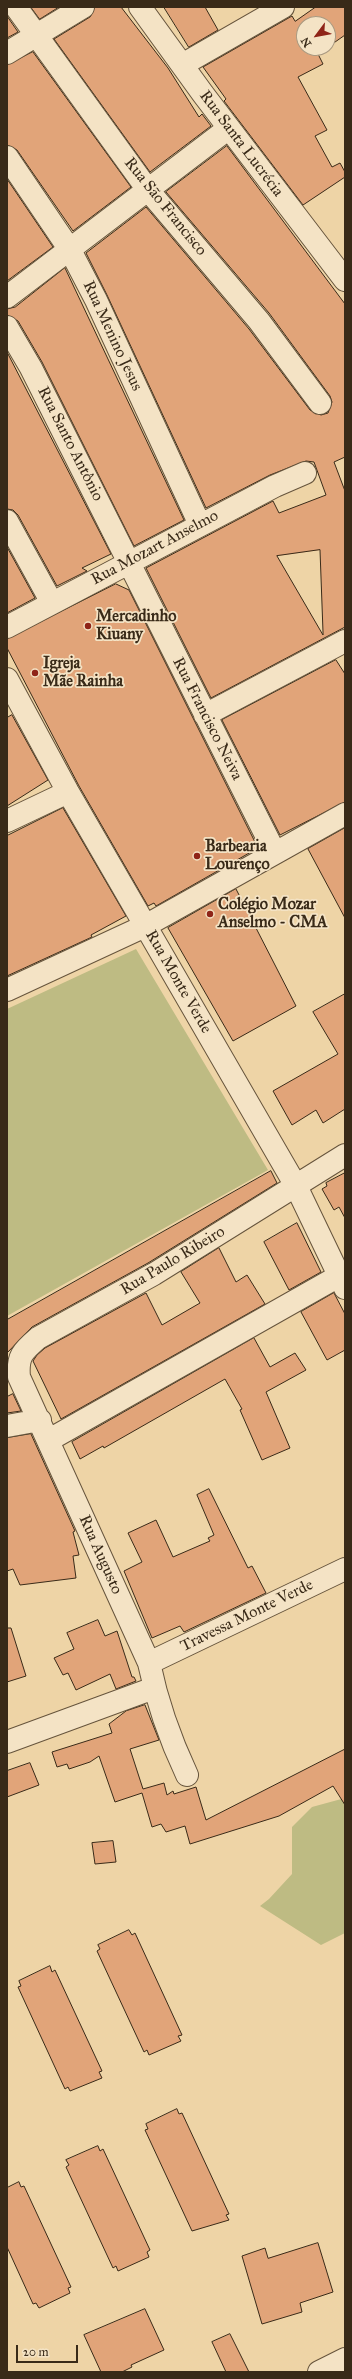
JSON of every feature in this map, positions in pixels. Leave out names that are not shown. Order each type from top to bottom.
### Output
[{"type":"street","name":"Rua São Francisco","points":[[16,7],[148,190],[258,321],[320,403]]},
{"type":"street","points":[[7,53],[83,7]]},
{"type":"street","name":"Rua Santa Lucrécia","points":[[140,7],[229,128],[345,280]]},
{"type":"street","points":[[182,65],[283,7]]},
{"type":"street","points":[[7,297],[229,128]]},
{"type":"street","name":"Rua Menino Jesus","points":[[7,158],[70,250],[96,300],[200,525]]},
{"type":"street","name":"Rua Santo Antônio","points":[[7,327],[31,368],[129,562]]},
{"type":"street","name":"Rua Mozart Anselmo","points":[[7,627],[275,486],[305,473]]},
{"type":"street","points":[[7,521],[52,603]]},
{"type":"street","name":"Rua Francisco Neiva","points":[[129,562],[275,853]]},
{"type":"street","points":[[205,715],[345,641]]},
{"type":"street","name":"Rua Monte Verde","points":[[7,679],[68,792],[296,1186],[342,1282]]},
{"type":"street","points":[[7,821],[68,792]]},
{"type":"street","points":[[7,990],[145,926],[345,814]]},
{"type":"street","name":"Rua Paulo Ribeiro","points":[[19,1377],[18,1363],[23,1352],[38,1338],[154,1274],[345,1155]]},
{"type":"street","points":[[49,1440],[342,1282]]},
{"type":"street","name":"Rua Augusto","points":[[19,1377],[40,1420],[149,1663],[154,1688],[171,1738],[187,1774]]},
{"type":"street","points":[[7,1426],[40,1420]]},
{"type":"street","name":"Travessa Monte Verde","points":[[149,1663],[345,1569]]},
{"type":"street","points":[[7,1742],[154,1688]]},
{"type":"street","points":[[319,2372],[345,2359]]},
{"type":"shaded area","points":[[136,949],[268,1170],[7,1316],[7,1009]]},
{"type":"shaded area","points":[[345,1798],[345,1933],[321,1945],[260,1906],[269,1899],[292,1874],[292,1827],[312,1807]]},
{"type":"building","points":[[31,7],[59,7],[40,19]]},
{"type":"building","points":[[95,7],[121,7],[168,68],[199,117],[202,114],[211,126],[150,172],[54,39],[90,17]]},
{"type":"building","points":[[164,7],[205,7],[218,30],[189,47]]},
{"type":"building","points":[[316,7],[345,7],[345,35],[336,41],[336,16],[302,16]]},
{"type":"building","points":[[7,16],[18,32],[7,38]]},
{"type":"building","points":[[292,16],[296,20],[296,56],[319,56],[323,64],[298,77],[327,130],[315,136],[332,167],[340,163],[345,172],[345,177],[303,205],[224,101],[226,99],[203,67]]},
{"type":"building","points":[[33,52],[131,187],[73,231],[17,150],[7,145],[7,65]]},
{"type":"building","points":[[227,146],[345,304],[345,457],[334,462],[345,491],[345,627],[211,698],[146,568],[273,501],[279,513],[326,495],[314,462],[306,461],[270,475],[206,508],[86,253],[146,207],[249,329],[310,410],[321,415],[328,413],[332,402],[330,396],[269,313],[166,192]],"holes":[[[320,550],[323,635],[277,556]]]},
{"type":"building","points":[[7,179],[53,247],[7,281]]},
{"type":"building","points":[[65,268],[184,520],[134,546],[42,362],[18,321],[7,315],[7,309],[15,307]]},
{"type":"building","points":[[7,352],[111,554],[82,568],[87,571],[57,586],[18,515],[13,510],[7,509]]},
{"type":"building","points":[[7,547],[35,598],[7,613]]},
{"type":"building","points":[[116,584],[129,590],[258,848],[156,906],[154,903],[148,906],[79,786],[7,648],[7,639]]},
{"type":"building","points":[[336,660],[345,674],[345,802],[280,835],[222,720]]},
{"type":"building","points":[[12,715],[48,780],[7,806],[7,718]]},
{"type":"building","points":[[63,808],[126,916],[91,935],[92,937],[7,976],[7,836]]},
{"type":"building","points":[[345,828],[345,918],[308,849]]},
{"type":"building","points":[[236,889],[296,1006],[233,1041],[168,928]]},
{"type":"building","points":[[345,994],[345,1109],[323,1123],[316,1110],[292,1125],[273,1091],[338,1054],[313,1012]]},
{"type":"building","points":[[271,1171],[277,1183],[148,1263],[32,1327],[7,1353],[7,1320]]},
{"type":"building","points":[[345,1173],[345,1218],[339,1207],[334,1210],[322,1189],[327,1186],[326,1183]]},
{"type":"building","points":[[297,1223],[321,1272],[289,1290],[264,1242]]},
{"type":"building","points":[[219,1248],[236,1282],[247,1275],[265,1304],[61,1419],[33,1361],[37,1355],[45,1348],[146,1293],[162,1325],[200,1303],[181,1272]]},
{"type":"building","points":[[334,1293],[345,1314],[345,1350],[327,1360],[301,1312]]},
{"type":"building","points":[[254,1338],[270,1367],[295,1353],[306,1370],[266,1392],[290,1448],[262,1460],[240,1410],[242,1409],[225,1379],[104,1448],[103,1446],[80,1459],[72,1442]]},
{"type":"building","points":[[13,1394],[21,1411],[7,1413],[7,1397]]},
{"type":"building","points":[[31,1434],[75,1531],[73,1532],[79,1555],[73,1556],[76,1578],[20,1585],[13,1569],[7,1571],[7,1438]]},
{"type":"building","points":[[209,1489],[248,1568],[252,1566],[266,1593],[184,1632],[180,1626],[152,1638],[124,1571],[142,1562],[128,1533],[156,1520],[173,1557],[210,1541],[208,1538],[214,1535],[197,1495]]},
{"type":"building","points":[[98,1620],[105,1636],[117,1631],[132,1677],[134,1677],[136,1681],[116,1689],[110,1674],[76,1690],[68,1673],[63,1675],[54,1658],[74,1649],[67,1633]]},
{"type":"building","points":[[7,1628],[11,1628],[26,1676],[7,1682]]},
{"type":"building","points":[[145,1705],[159,1740],[130,1749],[143,1789],[164,1783],[167,1795],[173,1791],[174,1794],[196,1787],[206,1820],[345,1749],[345,1805],[333,1786],[279,1816],[190,1844],[185,1826],[166,1832],[161,1824],[152,1827],[142,1793],[115,1802],[99,1756],[90,1762],[69,1769],[67,1764],[57,1767],[52,1752],[112,1733],[109,1724],[126,1711]]},
{"type":"building","points":[[30,1763],[39,1785],[7,1797],[7,1771]]},
{"type":"building","points":[[113,1841],[116,1862],[95,1864],[92,1843]]},
{"type":"building","points":[[129,1930],[132,1935],[135,1933],[182,2035],[178,2036],[181,2041],[149,2055],[147,2050],[144,2052],[97,1951],[100,1949],[98,1945]]},
{"type":"building","points":[[50,1966],[52,1972],[55,1970],[102,2071],[99,2072],[102,2078],[70,2091],[68,2087],[65,2089],[18,1987],[21,1986],[19,1981]]},
{"type":"building","points":[[177,2109],[179,2114],[182,2113],[229,2214],[226,2215],[229,2220],[192,2231],[145,2130],[148,2129],[146,2124]]},
{"type":"building","points":[[98,2146],[100,2151],[103,2149],[150,2250],[147,2252],[149,2257],[118,2271],[116,2266],[113,2268],[66,2167],[69,2165],[66,2160]]},
{"type":"building","points":[[19,2182],[21,2187],[24,2186],[71,2287],[68,2288],[70,2293],[39,2308],[36,2303],[33,2304],[7,2247],[7,2188]]},
{"type":"building","points":[[318,2243],[333,2292],[300,2303],[302,2312],[262,2324],[242,2256],[265,2248],[268,2258]]},
{"type":"building","points":[[145,2309],[164,2350],[131,2365],[132,2367],[122,2372],[101,2372],[84,2335]]},
{"type":"building","points":[[230,2334],[249,2372],[226,2372],[212,2342]]},
{"type":"place","name":"Mercadinho Kiuany","points":[[88,626]]},
{"type":"place","name":"Igreja Mãe Rainha","points":[[35,673]]},
{"type":"place","name":"Barbearia Lourenço","points":[[197,856]]},
{"type":"place","name":"Colégio Mozar Anselmo - CMA","points":[[210,914]]}]
